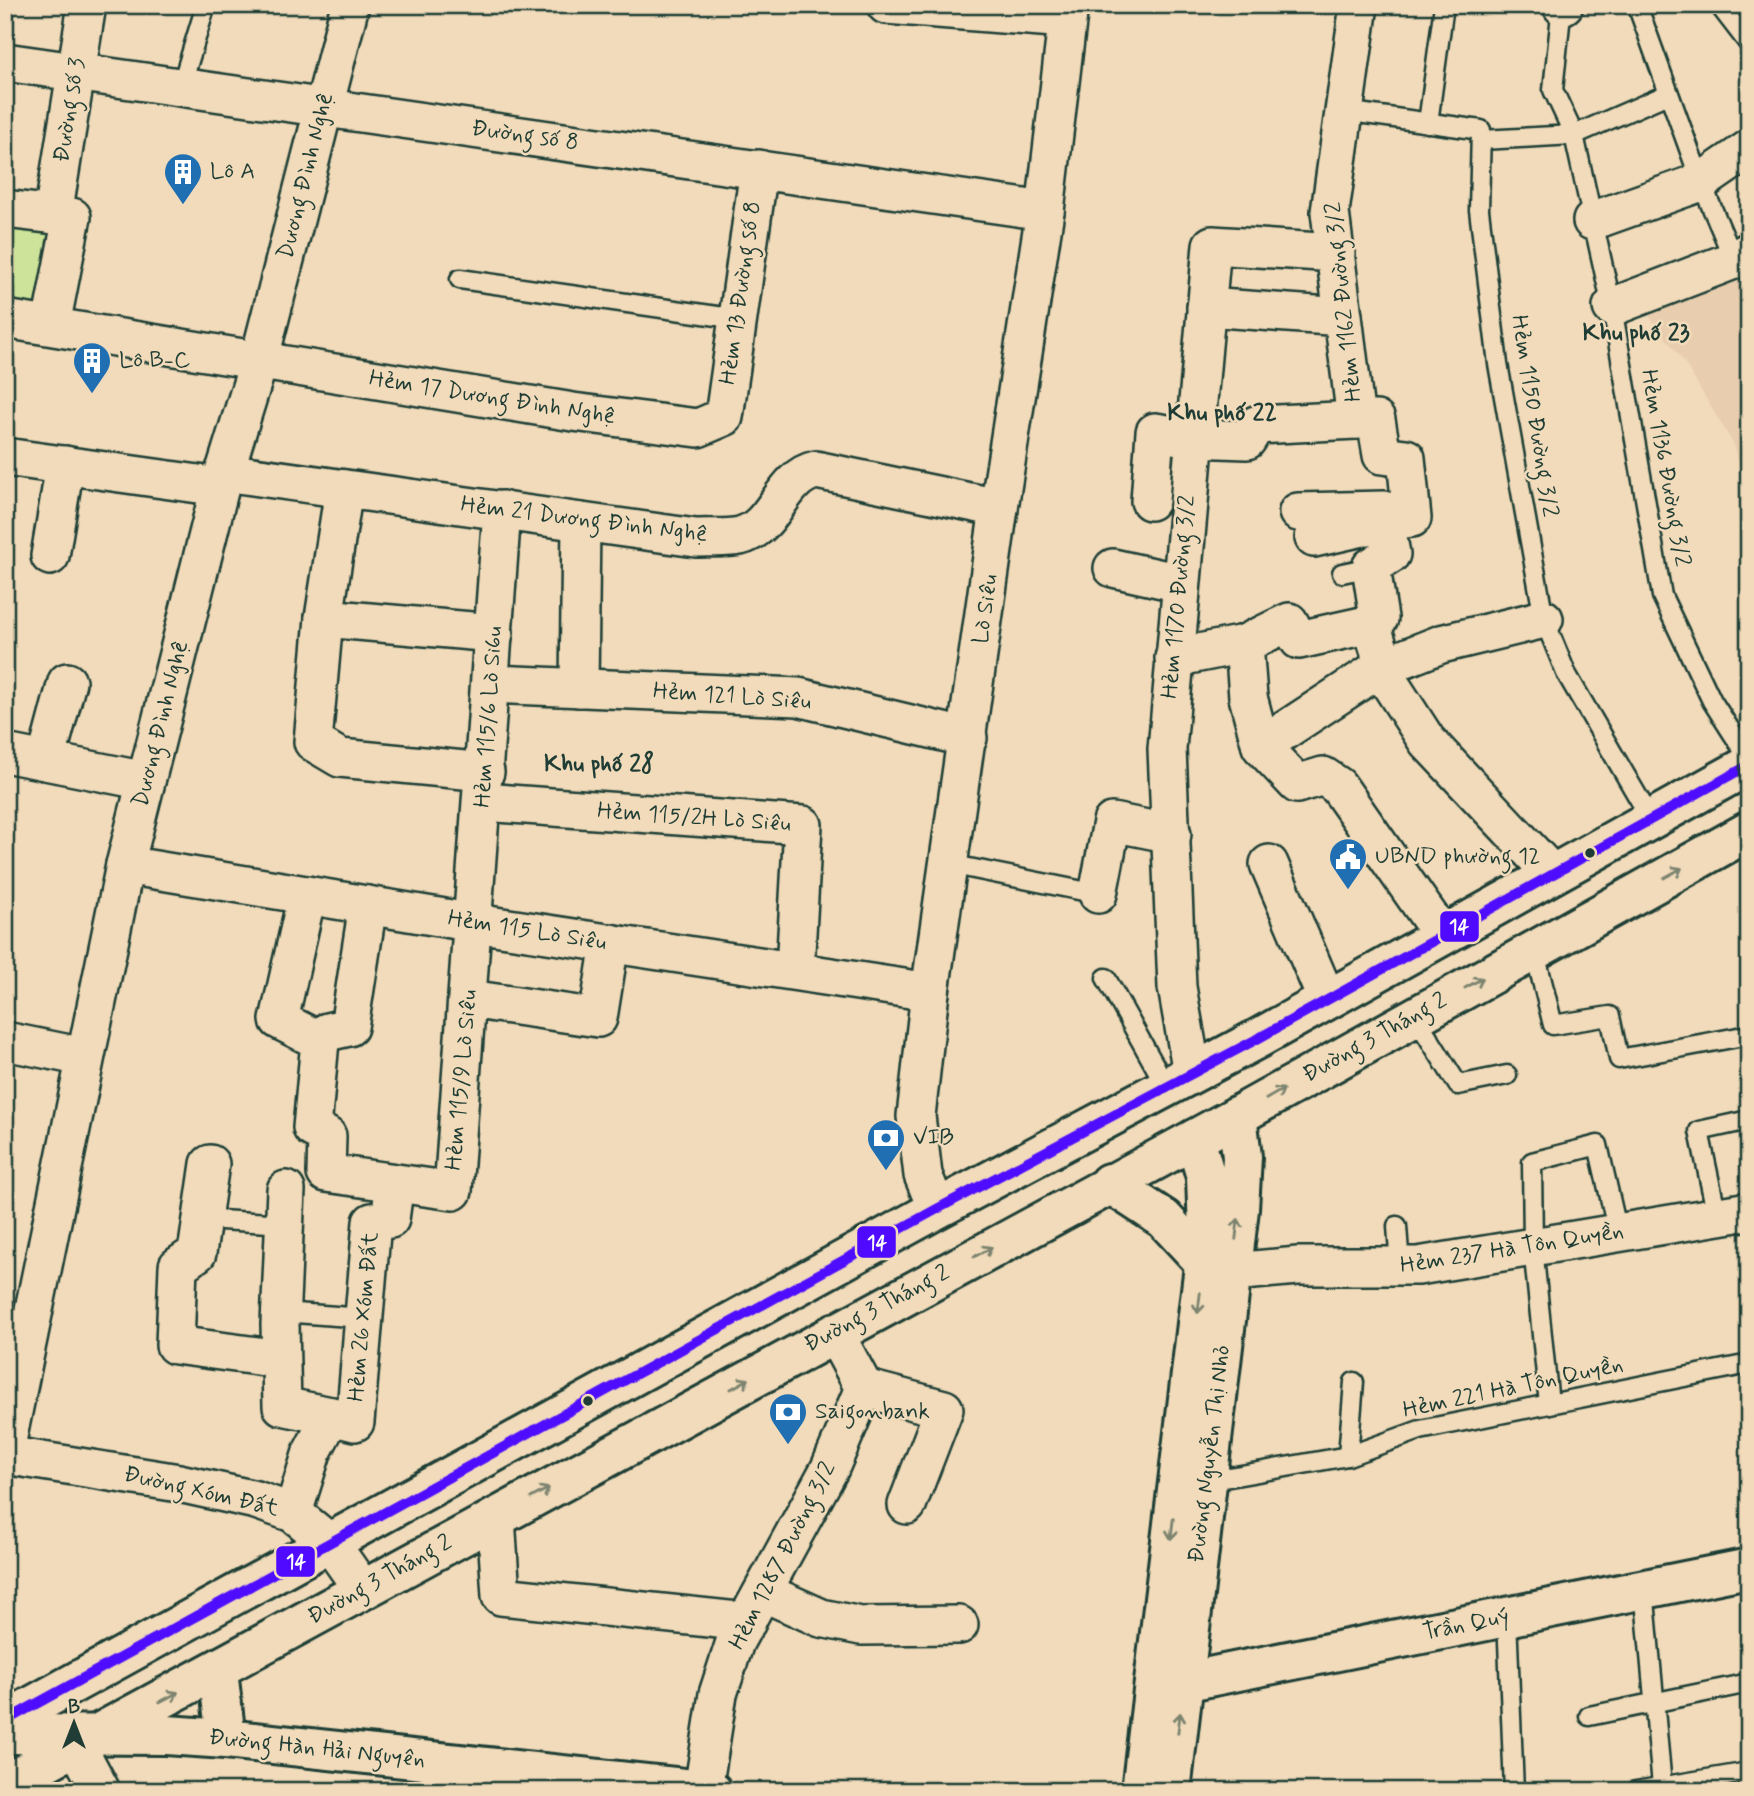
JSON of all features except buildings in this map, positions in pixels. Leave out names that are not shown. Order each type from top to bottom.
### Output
[{"type":"main road","points":[[5,1721],[937,1209],[1326,1000],[1749,765]]},
{"type":"main road","name":"Đường 3 Tháng 2","points":[[5,1784],[218,1671],[834,1332],[1195,1139],[1749,831]]},
{"type":"main road","points":[[1189,1074],[1237,1116]]},
{"type":"main road","name":"Đường Nguyễn Thị Nhỏ","points":[[1141,1791],[1169,1686],[1207,1481],[1218,1267],[1206,1177],[1195,1139],[1189,1074]]},
{"type":"main road","name":"Đường Nguyễn Thị Nhỏ","points":[[1171,1791],[1169,1686],[1218,1267],[1242,1157],[1237,1116]]},
{"type":"main road","points":[[1109,1183],[1164,1219],[1218,1267]]},
{"type":"main road","name":"Trần Quý","points":[[1169,1686],[1749,1568]]},
{"type":"main road","points":[[218,1671],[226,1739]]},
{"type":"main road","name":"Đường Hàn Hải Nguyên","points":[[5,1734],[89,1740],[226,1739],[605,1785],[708,1790]]},
{"type":"street","name":"Đường số 3","points":[[53,215],[87,5]]},
{"type":"street","name":"Dương Đình Nghệ","points":[[5,1453],[125,865],[222,480],[259,361],[350,5]]},
{"type":"street","points":[[886,5],[1068,12]]},
{"type":"street","name":"Hẻm 1162 Đường 3/2","points":[[1359,5],[1331,212],[1356,420],[1376,420],[1382,455],[1406,458],[1412,518],[1385,522]]},
{"type":"street","name":"Lò Siêu","points":[[937,1209],[923,1175],[916,1116],[930,992],[999,508],[1045,211],[1068,12]]},
{"type":"street","name":"Đường số 8","points":[[5,62],[1045,211]]},
{"type":"street","points":[[1592,221],[1701,182],[1749,149]]},
{"type":"street","name":"Hẻm 13 Đường số 8","points":[[723,417],[759,169]]},
{"type":"street","points":[[5,209],[72,217],[51,325]]},
{"type":"street","name":"Hẻm 1170 Đường 3/2","points":[[1189,1074],[1177,987],[1167,749],[1192,438],[1212,245],[1336,253]]},
{"type":"street","points":[[1612,307],[1741,255]]},
{"type":"street","points":[[1206,307],[1343,317]]},
{"type":"street","name":"Hẻm 17 Dương Đình Nghệ","points":[[5,318],[572,412],[698,428],[723,417]]},
{"type":"street","points":[[1150,501],[1155,432],[1192,438],[1247,440],[1256,425],[1356,420]]},
{"type":"street","name":"Hẻm 21 Dương Đình Nghệ","points":[[5,457],[222,480],[344,489],[696,538],[741,536],[761,524],[803,474],[816,470],[999,508]]},
{"type":"street","points":[[50,556],[65,465]]},
{"type":"street","points":[[344,489],[324,618],[313,742],[340,758],[484,787]]},
{"type":"street","name":"Hẻm 115/6 Lò Si6u","points":[[475,923],[502,510]]},
{"type":"street","points":[[579,688],[582,522]]},
{"type":"street","points":[[1306,525],[1385,522],[1391,554],[1357,570],[1379,618],[1382,635],[1427,741],[1553,875]]},
{"type":"street","points":[[1113,568],[1180,583]]},
{"type":"street","points":[[324,618],[495,633]]},
{"type":"street","points":[[1174,658],[1244,644],[1289,622],[1299,640],[1382,635],[1440,644],[1544,619]]},
{"type":"street","points":[[1261,746],[1382,635]]},
{"type":"street","points":[[1244,644],[1248,697],[1261,746],[1297,784],[1323,776],[1338,786],[1442,935]]},
{"type":"street","points":[[46,761],[67,682]]},
{"type":"street","name":"Hẻm 121 Lò Siêu","points":[[491,684],[798,697],[968,738]]},
{"type":"street","points":[[5,753],[146,781]]},
{"type":"street","name":"Hẻm 115/2H Lò Siêu","points":[[484,787],[803,825],[795,970]]},
{"type":"street","points":[[1098,894],[1111,822],[1172,834]]},
{"type":"street","points":[[1269,864],[1326,1000]]},
{"type":"street","name":"Hẻm 115 Lò Siêu","points":[[125,865],[475,923],[930,992]]},
{"type":"street","points":[[307,895],[279,1020],[320,1041],[327,1032],[349,1027],[368,905]]},
{"type":"street","name":"Hẻm 115/9 Lò Siêu","points":[[320,1041],[312,1128],[327,1136],[326,1172],[453,1191],[475,923]]},
{"type":"street","points":[[469,999],[598,1018],[610,943]]},
{"type":"street","points":[[5,1041],[84,1057]]},
{"type":"street","points":[[210,1164],[205,1219],[197,1253],[178,1266],[175,1345],[280,1359]]},
{"type":"street","name":"Hẻm 26 Xóm Đất","points":[[293,1513],[312,1452],[331,1416],[355,1422],[372,1222],[390,1219],[394,1183]]},
{"type":"street","points":[[285,1207],[280,1359],[282,1406],[331,1416]]},
{"type":"street","name":"Hẻm 237 Hà Tôn Quyền","points":[[1218,1267],[1400,1267],[1733,1214]]},
{"type":"street","points":[[834,1332],[864,1388],[944,1409],[907,1505]]},
{"type":"street","name":"Hẻm 1287 Đường 3/2","points":[[708,1790],[719,1694],[735,1642],[830,1468],[864,1388]]},
{"type":"street","name":"Đường Xóm Đất","points":[[5,1453],[179,1483],[256,1500],[293,1513],[330,1543],[363,1590]]},
{"type":"street","points":[[496,1517],[501,1596],[755,1607],[861,1626],[959,1625]]},
{"type":"street","points":[[89,1740],[101,1791]]},
{"type":"lane","points":[[181,88],[206,5]]},
{"type":"lane","points":[[1428,123],[1444,5]]},
{"type":"lane","name":"Hẻm 1136 Đường 3/2","points":[[1563,5],[1553,90],[1574,135],[1612,307],[1662,596],[1712,701],[1749,759]]},
{"type":"lane","points":[[1637,5],[1701,182],[1741,255]]},
{"type":"lane","points":[[1719,5],[1749,44]]},
{"type":"lane","points":[[1344,111],[1482,130],[1481,140],[1574,135],[1668,94]]},
{"type":"lane","name":"Hẻm 1150 Đường 3/2","points":[[1481,140],[1479,210],[1498,364],[1544,619],[1566,673],[1652,821]]},
{"type":"lane","points":[[460,279],[738,319]]},
{"type":"lane","points":[[949,864],[1098,894]]},
{"type":"lane","points":[[1534,949],[1553,1026],[1610,1016],[1619,1059],[1749,1035]]},
{"type":"lane","points":[[1106,978],[1189,1074]]},
{"type":"lane","points":[[1415,1016],[1458,1084],[1507,1075]]},
{"type":"lane","points":[[1733,1214],[1699,1131],[1749,1120]]},
{"type":"lane","points":[[1549,1404],[1533,1247],[1532,1162],[1598,1145],[1619,1233]]},
{"type":"lane","points":[[205,1219],[285,1207]]},
{"type":"lane","points":[[1397,1226],[1400,1267]]},
{"type":"lane","points":[[281,1312],[364,1318]]},
{"type":"lane","name":"Hẻm 221 Hà Tôn Quyền","points":[[1207,1481],[1348,1457],[1420,1430],[1749,1364]]},
{"type":"lane","points":[[1348,1457],[1354,1382]]},
{"type":"lane","points":[[1644,1589],[1662,1786]]},
{"type":"lane","points":[[1507,1617],[1514,1791]]},
{"type":"lane","points":[[1589,1716],[1749,1682]]},
{"type":"lane","points":[[1636,1791],[1749,1772]]},
{"type":"shaded area","points":[[1749,261],[1749,497],[1733,443],[1684,362],[1649,316]]},
{"type":"green space","points":[[5,218],[54,224],[41,317],[5,312]]},
{"type":"transit line","name":"14","points":[[5,1721],[937,1209],[1259,1038],[1749,765]]},
{"type":"place","name":"Lô A","points":[[183,206]]},
{"type":"place","name":"Lô B-C","points":[[92,395]]},
{"type":"place","name":"UBND phường 12","points":[[1348,891]]},
{"type":"place","name":"VIB","points":[[886,1172]]},
{"type":"place","name":"Saigonbank","points":[[788,1446]]},
{"type":"district","name":"Khu phố 23","points":[[1636,333]]},
{"type":"district","name":"Khu phố 22","points":[[1222,413]]},
{"type":"district","name":"Khu phố 28","points":[[599,764]]}]
